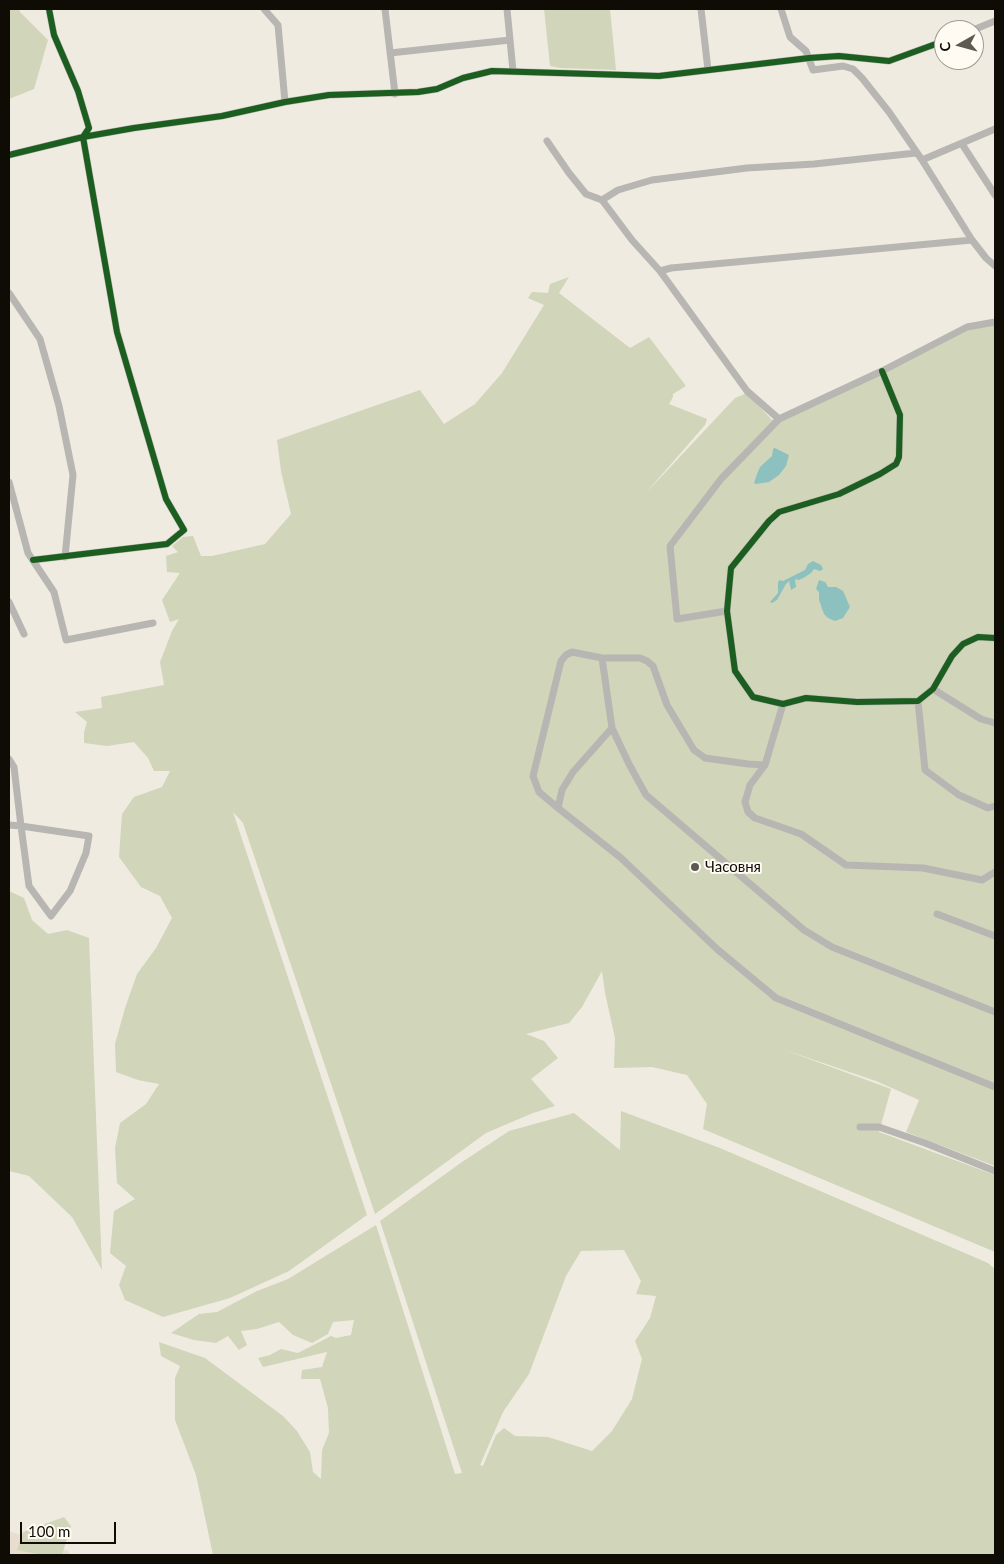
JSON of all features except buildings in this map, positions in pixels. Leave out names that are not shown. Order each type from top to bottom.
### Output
[{"type":"street","points":[[33,560],[167,544],[184,530],[166,499],[117,332],[84,137],[89,128],[78,91],[54,35],[49,9]]},
{"type":"street","points":[[264,9],[278,25],[285,102]]},
{"type":"street","points":[[385,9],[395,94]]},
{"type":"street","points":[[507,9],[513,71]]},
{"type":"street","points":[[701,9],[708,70]]},
{"type":"street","points":[[781,9],[790,37],[806,51],[813,70],[843,66],[853,69],[889,112],[922,160],[972,240],[995,266]]},
{"type":"street","points":[[390,53],[510,40]]},
{"type":"street","points":[[9,155],[84,137],[222,116],[285,102],[348,93],[395,94],[437,89],[463,78],[492,71],[659,76],[839,56],[889,61],[934,45]]},
{"type":"street","points":[[922,160],[995,128]]},
{"type":"street","points":[[547,141],[586,194],[602,200],[632,240],[660,272],[747,391],[779,419]]},
{"type":"street","points":[[962,144],[995,195]]},
{"type":"street","points":[[602,200],[618,190],[652,180],[747,168],[814,164],[916,153]]},
{"type":"street","points":[[660,272],[672,268],[972,240]]},
{"type":"street","points":[[9,293],[40,339],[59,406],[73,475],[65,557]]},
{"type":"street","points":[[727,611],[677,619],[670,546],[721,479],[779,419],[882,371],[967,327],[995,322]]},
{"type":"street","points":[[882,371],[900,415],[899,458],[896,464],[880,474],[840,494],[779,512],[769,521],[731,568],[727,611],[735,671],[753,697],[783,704],[806,698],[857,702],[918,701],[933,689],[952,656],[963,644],[978,637],[995,638]]},
{"type":"street","points":[[9,482],[28,553],[54,592],[66,640],[153,623]]},
{"type":"street","points":[[9,602],[24,634]]},
{"type":"street","points":[[765,765],[705,758],[694,750],[667,705],[653,666],[647,661],[640,658],[602,658],[572,652],[561,661],[533,776],[539,792],[621,858],[717,949],[776,998],[995,1087]]},
{"type":"street","points":[[602,658],[612,728],[646,794],[804,930],[832,947],[995,1012]]},
{"type":"street","points":[[933,689],[981,719],[995,723]]},
{"type":"street","points":[[918,701],[925,770],[959,795],[988,808],[995,806]]},
{"type":"street","points":[[783,704],[765,765],[750,785],[745,802],[748,812],[755,818],[801,834],[846,865],[923,868],[982,880],[995,872]]},
{"type":"street","points":[[558,808],[562,790],[573,772],[612,728]]},
{"type":"street","points":[[9,759],[14,767],[21,826],[29,886],[51,916],[70,891],[86,853],[89,836],[21,826],[9,825]]},
{"type":"street","points":[[937,914],[995,936]]},
{"type":"street","points":[[860,1127],[879,1127],[995,1171]]},
{"type":"shaded area","points":[[9,1531],[69,1551],[69,1555],[9,1555]]},
{"type":"green space","points":[[9,9],[19,9],[48,40],[34,89],[9,99]]},
{"type":"green space","points":[[544,9],[610,9],[616,70],[550,66]]},
{"type":"green space","points":[[569,277],[559,293],[630,348],[649,337],[686,386],[673,394],[669,404],[707,419],[705,425],[645,494],[735,398],[747,393],[772,420],[965,328],[995,324],[995,1166],[906,1132],[919,1100],[876,1081],[782,1049],[891,1089],[879,1132],[995,1175],[995,1252],[703,1129],[707,1104],[687,1075],[652,1067],[614,1068],[615,1038],[602,971],[582,1007],[569,1023],[526,1034],[544,1041],[558,1058],[531,1079],[555,1106],[486,1133],[375,1214],[243,823],[233,812],[367,1215],[289,1271],[230,1298],[163,1317],[125,1300],[119,1285],[126,1266],[110,1253],[114,1211],[135,1199],[117,1183],[115,1148],[120,1123],[146,1104],[159,1084],[138,1080],[116,1072],[115,1044],[137,974],[156,948],[172,918],[160,896],[141,887],[119,857],[122,814],[134,797],[162,787],[170,771],[154,771],[148,758],[134,742],[107,746],[84,743],[84,732],[87,722],[75,712],[102,708],[101,697],[164,685],[160,662],[172,631],[179,619],[170,622],[162,600],[180,573],[167,572],[166,556],[178,552],[172,546],[183,537],[193,536],[201,556],[212,556],[265,544],[291,514],[281,471],[277,440],[420,390],[444,424],[475,404],[502,373],[544,305],[528,298],[532,292],[548,293],[550,284]]},
{"type":"green space","points":[[9,891],[24,898],[32,920],[48,934],[67,930],[89,938],[102,1270],[72,1217],[29,1176],[9,1171]]},
{"type":"green space","points":[[621,1111],[720,1148],[988,1263],[995,1269],[995,1555],[213,1555],[196,1475],[175,1420],[175,1378],[180,1366],[161,1356],[159,1342],[205,1358],[283,1416],[297,1431],[310,1452],[313,1472],[321,1479],[322,1450],[329,1433],[328,1408],[320,1379],[301,1379],[302,1370],[322,1367],[327,1352],[263,1367],[258,1358],[270,1355],[281,1349],[298,1353],[331,1336],[336,1338],[351,1335],[354,1320],[333,1322],[328,1334],[312,1343],[293,1335],[279,1322],[257,1329],[241,1331],[247,1345],[239,1350],[228,1336],[216,1343],[194,1340],[171,1333],[199,1314],[217,1312],[257,1291],[288,1279],[376,1225],[455,1474],[462,1473],[380,1221],[509,1131],[574,1113],[620,1150]],"holes":[[[624,1250],[641,1281],[636,1294],[656,1296],[650,1318],[635,1341],[642,1359],[632,1399],[612,1431],[592,1451],[548,1437],[515,1436],[504,1428],[496,1435],[483,1466],[480,1465],[503,1412],[529,1374],[566,1276],[581,1251]]]},
{"type":"green space","points":[[64,1517],[71,1526],[62,1555],[43,1555],[17,1550],[23,1532]]},
{"type":"water","points":[[775,448],[789,455],[786,466],[779,475],[769,482],[754,483],[760,467],[772,456],[773,449]]},
{"type":"water","points":[[813,561],[821,565],[823,569],[820,571],[814,569],[805,577],[799,580],[795,579],[796,587],[791,590],[789,581],[777,600],[772,603],[770,602],[778,593],[779,580],[783,581],[805,570],[808,564]]},
{"type":"water","points":[[819,580],[825,582],[828,587],[836,587],[843,591],[850,607],[843,618],[835,621],[824,614],[819,600],[819,592],[816,589]]},
{"type":"cycle path","points":[[33,560],[167,544],[184,530],[166,499],[117,332],[83,137],[89,128],[78,91],[54,35],[49,9]]},
{"type":"cycle path","points":[[9,155],[83,137],[222,116],[285,102],[329,95],[418,92],[437,89],[463,78],[492,71],[659,76],[839,56],[889,61],[934,45]]},
{"type":"cycle path","points":[[882,371],[900,415],[899,457],[896,464],[839,494],[779,512],[769,521],[731,568],[727,611],[735,671],[753,697],[783,704],[806,698],[857,702],[918,701],[933,689],[952,656],[963,644],[978,637],[995,638]]},
{"type":"place","name":"Часовня","points":[[695,867]]}]
